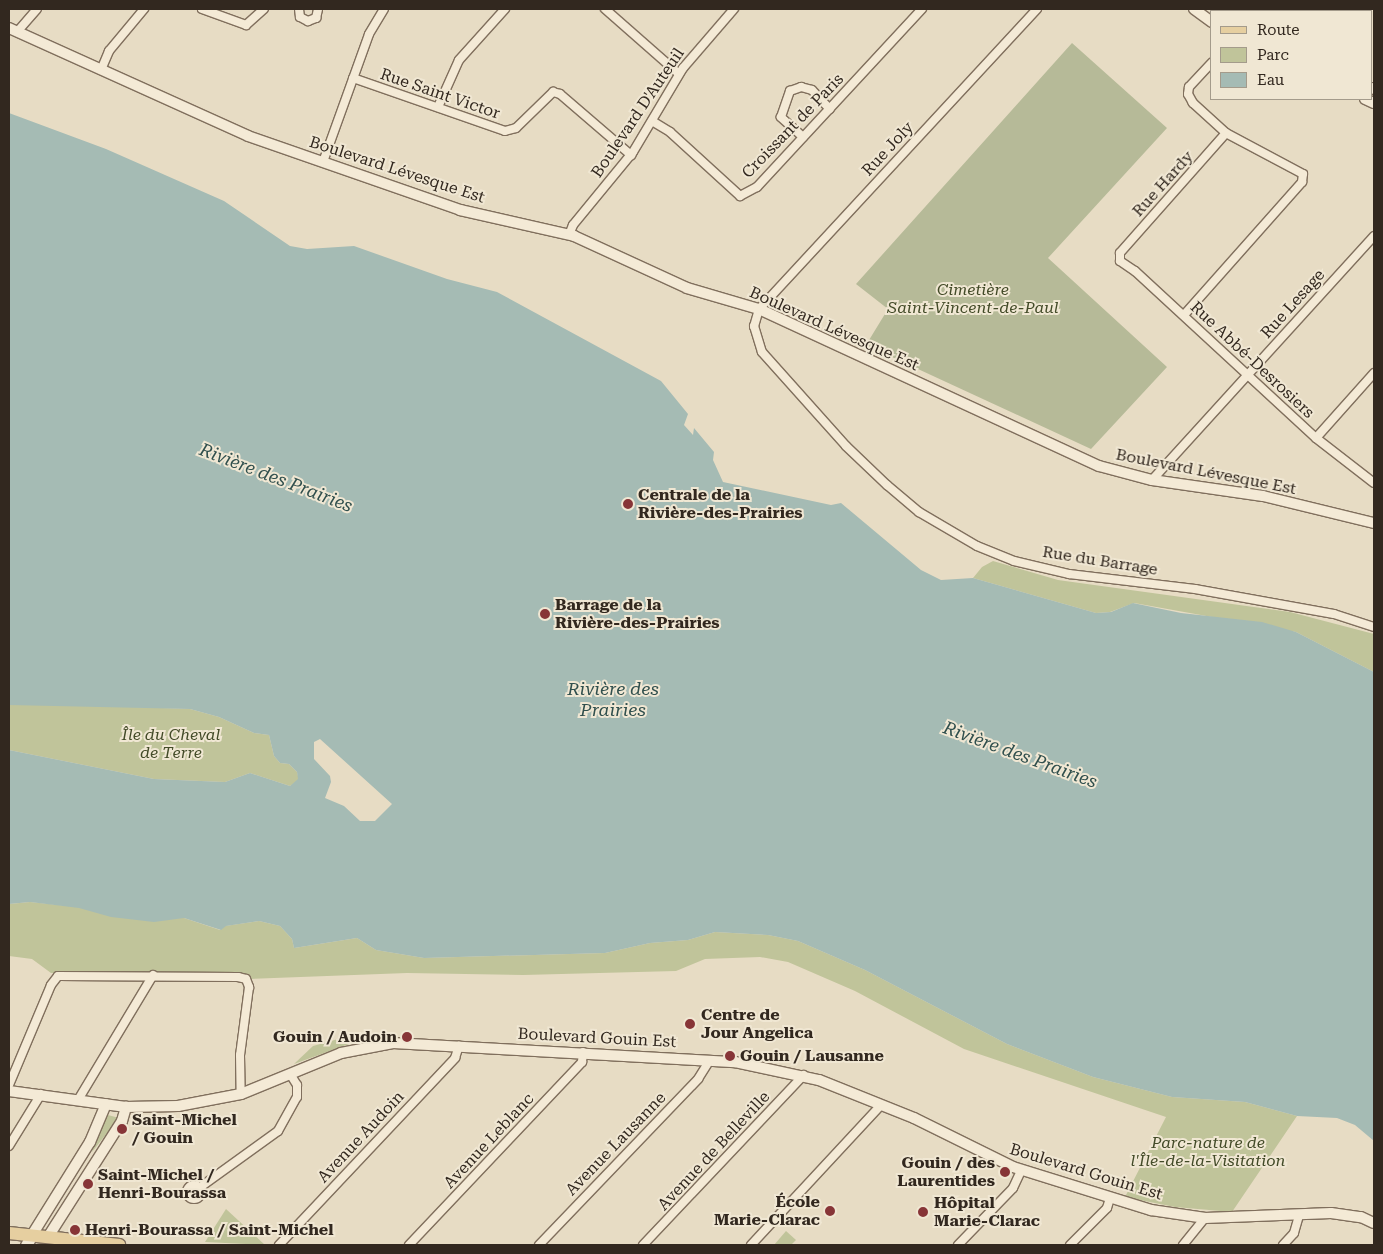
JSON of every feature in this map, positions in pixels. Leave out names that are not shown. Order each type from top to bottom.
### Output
[{"type":"main road","points":[[9,1233],[29,1240],[120,1245]]},
{"type":"street","points":[[13,30],[37,9]]},
{"type":"street","points":[[101,70],[109,51],[144,9]]},
{"type":"street","points":[[202,9],[246,25],[264,9]]},
{"type":"street","points":[[299,9],[300,16],[308,21],[316,18],[318,9]]},
{"type":"street","points":[[323,162],[369,34],[384,9]]},
{"type":"street","points":[[438,107],[459,60],[505,9]]},
{"type":"street","points":[[604,9],[679,74]]},
{"type":"street","name":"Boulevard D'Auteuil","points":[[569,235],[573,225],[631,155],[679,74],[734,9]]},
{"type":"street","name":"Croissant de Paris","points":[[652,121],[670,132],[740,196],[757,187],[922,9]]},
{"type":"street","name":"Rue Joly","points":[[760,309],[1037,9]]},
{"type":"street","points":[[1194,9],[1210,21]]},
{"type":"street","name":"Boulevard Lévesque Est","points":[[13,30],[248,136],[460,210],[569,235],[687,288],[760,309],[1099,466],[1152,480],[1263,496],[1374,523]]},
{"type":"street","points":[[1184,315],[1302,182],[1303,174],[1226,133],[1192,103],[1188,94],[1210,65]]},
{"type":"street","name":"Rue Saint Victor","points":[[353,78],[505,131],[516,128],[553,92],[560,94],[631,155]]},
{"type":"street","points":[[803,138],[781,117],[790,91],[801,87],[812,90],[830,109]]},
{"type":"street","name":"Rue Hardy","points":[[1120,253],[1226,133]]},
{"type":"street","name":"Rue Lesage","points":[[1152,480],[1374,236]]},
{"type":"street","name":"Rue Abbé-Desrosiers","points":[[1120,253],[1120,261],[1184,315],[1247,376],[1316,438],[1374,484]]},
{"type":"street","name":"Rue du Barrage","points":[[760,309],[754,326],[762,352],[846,446],[887,486],[950,532],[1014,561],[1070,574],[1195,589],[1334,614],[1374,627]]},
{"type":"street","points":[[1316,438],[1374,373]]},
{"type":"street","points":[[9,1085],[51,985],[64,974],[246,978],[249,987],[240,1055],[241,1094]]},
{"type":"street","points":[[78,1100],[153,976]]},
{"type":"street","name":"Boulevard Gouin Est","points":[[9,1091],[126,1106],[178,1106],[241,1094],[341,1054],[371,1046],[393,1043],[710,1060],[761,1066],[804,1075],[881,1105],[1022,1171],[1166,1213],[1205,1218],[1349,1215],[1374,1223]]},
{"type":"street","name":"Avenue Audoin","points":[[279,1245],[455,1058],[459,1046]]},
{"type":"street","name":"Avenue Leblanc","points":[[409,1245],[582,1062],[583,1052]]},
{"type":"street","name":"Avenue Lausanne","points":[[539,1245],[698,1079],[710,1060]]},
{"type":"street","points":[[199,1188],[278,1131],[297,1097],[297,1085],[290,1074]]},
{"type":"street","name":"Avenue de Belleville","points":[[643,1245],[804,1075]]},
{"type":"street","points":[[9,1146],[41,1094]]},
{"type":"street","points":[[29,1240],[90,1142],[106,1104]]},
{"type":"street","points":[[750,1245],[881,1105]]},
{"type":"street","points":[[45,1241],[122,1121],[126,1106]]},
{"type":"street","points":[[958,1245],[1013,1188],[1022,1171]]},
{"type":"street","points":[[1070,1245],[1107,1208],[1110,1198]]},
{"type":"street","points":[[1283,1245],[1294,1233],[1299,1215]]},
{"type":"street","points":[[1183,1245],[1205,1218]]},
{"type":"green space","name":"Cimetière Saint-Vincent-de-Paul","points":[[1072,43],[1167,128],[1048,258],[1167,367],[1091,449],[866,345],[888,309],[856,284]]},
{"type":"green space","points":[[993,561],[1058,580],[1290,612],[1374,634],[1374,672],[1296,632],[1134,603],[1110,612],[1096,613],[973,578],[982,567]]},
{"type":"green space","name":"Île du Cheval de Terre","points":[[25,703],[190,709],[219,717],[254,733],[269,735],[274,756],[280,763],[289,764],[297,772],[299,780],[290,786],[250,773],[225,782],[154,779],[9,750],[9,705]]},
{"type":"green space","name":"Parc-nature de l'Île-de-la-Visitation","points":[[30,902],[184,918],[220,930],[225,926],[259,921],[280,926],[292,939],[294,948],[357,938],[376,950],[424,958],[605,953],[650,943],[688,940],[715,932],[768,935],[798,941],[865,970],[1007,1044],[1093,1077],[1172,1097],[1245,1102],[1297,1116],[1232,1212],[1175,1207],[1125,1197],[1166,1117],[964,1049],[855,991],[788,962],[760,957],[705,959],[676,971],[523,975],[407,973],[246,979],[51,973],[32,959],[9,956],[9,904]]},
{"type":"green space","points":[[338,1039],[357,1041],[294,1064],[313,1046]]},
{"type":"green space","points":[[108,1115],[119,1118],[92,1152],[97,1136]]},
{"type":"green space","points":[[226,1209],[265,1245],[205,1242]]},
{"type":"green space","points":[[786,1231],[796,1240],[791,1245],[774,1245]]},
{"type":"water","name":"Rivière des Prairies","points":[[9,113],[106,149],[224,201],[290,246],[307,249],[354,246],[447,279],[497,292],[661,381],[688,414],[684,425],[693,435],[694,428],[714,452],[713,460],[723,482],[831,505],[841,503],[921,570],[941,580],[973,578],[1096,613],[1111,612],[1133,603],[1181,613],[1262,622],[1296,632],[1374,672],[1374,1141],[1355,1125],[1337,1118],[1297,1116],[1245,1102],[1172,1097],[1093,1077],[1007,1044],[865,970],[798,941],[768,935],[715,932],[688,940],[650,943],[605,953],[424,958],[376,950],[357,938],[294,948],[292,939],[280,926],[259,921],[226,926],[221,930],[184,918],[154,922],[111,917],[79,908],[30,902],[9,904],[9,750],[154,779],[225,782],[250,773],[290,786],[298,779],[297,772],[289,764],[280,763],[274,756],[269,735],[254,733],[219,717],[190,709],[9,705]],"holes":[[[320,739],[392,804],[375,821],[360,821],[344,806],[325,798],[331,782],[330,776],[314,759],[314,742]]]},
{"type":"place","name":"Centrale de la Rivière-des-Prairies","points":[[628,504]]},
{"type":"place","name":"Barrage de la Rivière-des-Prairies","points":[[545,614]]},
{"type":"place","name":"Centre de Jour Angelica","points":[[690,1024]]},
{"type":"place","name":"Gouin / Audoin","points":[[407,1037]]},
{"type":"place","name":"Gouin / Lausanne","points":[[730,1056]]},
{"type":"place","name":"Saint-Michel / Gouin","points":[[122,1129]]},
{"type":"place","name":"Gouin / des Laurentides","points":[[1005,1172]]},
{"type":"place","name":"Saint-Michel / Henri-Bourassa","points":[[88,1184]]},
{"type":"place","name":"École Marie-Clarac","points":[[830,1211]]},
{"type":"place","name":"Hôpital Marie-Clarac","points":[[923,1212]]},
{"type":"place","name":"Henri-Bourassa / Saint-Michel","points":[[75,1230]]}]
